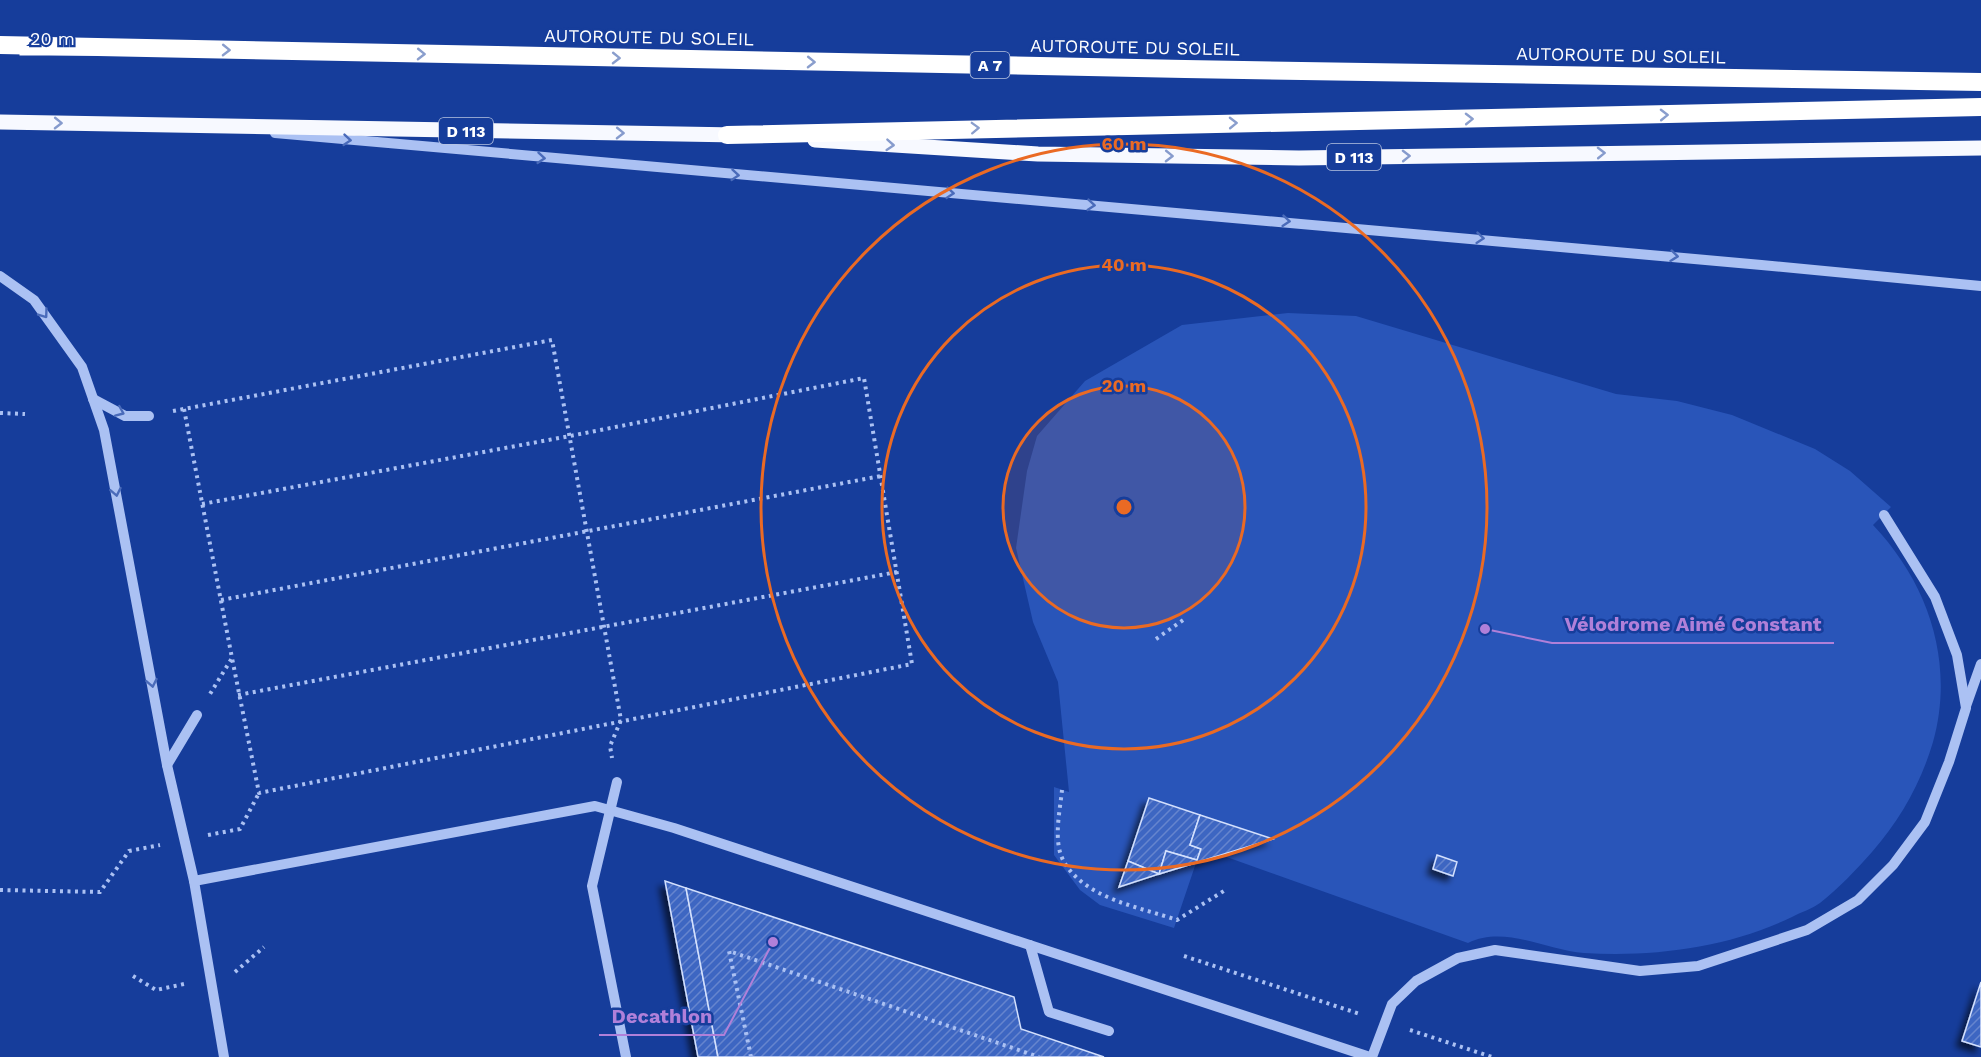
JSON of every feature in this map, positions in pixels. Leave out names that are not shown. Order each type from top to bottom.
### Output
[{"type":"highway","name":"AUTOROUTE DU SOLEIL","points":[[0,45],[1981,82]]},
{"type":"highway","points":[[727,135],[1039,126],[1868,112],[1981,107]]},
{"type":"main road","name":"D 113","points":[[0,122],[727,135],[1038,154],[1299,158],[1981,148]]},
{"type":"street","points":[[205,127],[665,170],[1580,246],[1981,286]]},
{"type":"street","points":[[0,276],[34,300],[82,367],[104,430],[167,765],[194,881],[224,1057]]},
{"type":"street","points":[[93,399],[125,416],[149,416]]},
{"type":"street","points":[[1884,515],[1935,597],[1957,655],[1965,708]]},
{"type":"street","points":[[194,881],[595,806],[1371,1057],[1392,1004],[1416,981],[1458,958],[1495,950],[1640,971],[1698,966],[1806,930],[1858,900],[1893,865],[1925,822],[1950,762],[1965,708],[1981,664]]},
{"type":"street","points":[[167,765],[197,715]]},
{"type":"street","points":[[617,782],[592,886],[626,1057]]},
{"type":"street","points":[[1030,945],[1049,1012],[1109,1031]]},
{"type":"path","points":[[149,416],[552,340],[621,720],[610,746],[617,782]]},
{"type":"path","points":[[202,504],[570,436],[864,378],[912,664],[259,793]]},
{"type":"path","points":[[0,890],[100,892],[129,850],[240,829],[259,793],[238,695],[184,409]]},
{"type":"path","points":[[0,414],[25,414]]},
{"type":"path","points":[[221,600],[880,476]]},
{"type":"path","points":[[238,695],[897,572]]},
{"type":"path","points":[[1156,639],[1186,618]]},
{"type":"path","points":[[197,715],[232,658]]},
{"type":"path","points":[[1062,790],[1058,834],[1063,860],[1080,879],[1104,896],[1177,920],[1227,889]]},
{"type":"path","points":[[751,1057],[729,951],[1039,1057]]},
{"type":"path","points":[[1184,956],[1492,1057]]},
{"type":"shaded area","points":[[1288,313],[1356,316],[1616,394],[1677,401],[1732,415],[1815,449],[1850,471],[1891,507],[1873,525],[1893,548],[1909,573],[1932,626],[1941,683],[1939,712],[1928,757],[1909,800],[1882,840],[1841,885],[1814,907],[1768,928],[1742,936],[1717,943],[1664,952],[1611,954],[1570,951],[1511,937],[1482,938],[1468,943],[1221,855],[1196,863],[1174,928],[1100,905],[1080,890],[1054,855],[1054,787],[1069,792],[1058,682],[1033,622],[1016,548],[1027,471],[1037,436],[1085,381],[1182,325]]},
{"type":"building","points":[[1149,798],[1200,815],[1190,845],[1201,849],[1197,860],[1166,851],[1159,874],[1128,861]]},
{"type":"building","points":[[1200,815],[1273,839],[1159,874],[1166,851],[1197,860],[1201,849],[1190,845]]},
{"type":"building","points":[[1437,855],[1457,862],[1453,876],[1433,869]]},
{"type":"building","points":[[1128,861],[1159,874],[1119,887]]},
{"type":"building","points":[[665,881],[686,888],[718,1057],[698,1057]]},
{"type":"building","points":[[686,888],[1014,997],[1021,1029],[1104,1057],[718,1057]]},
{"type":"building","points":[[1981,982],[1981,1047],[1962,1041]]},
{"type":"place","name":"Vélodrome Aimé Constant","points":[[1485,629]]},
{"type":"place","name":"Decathlon","points":[[773,942]]}]
